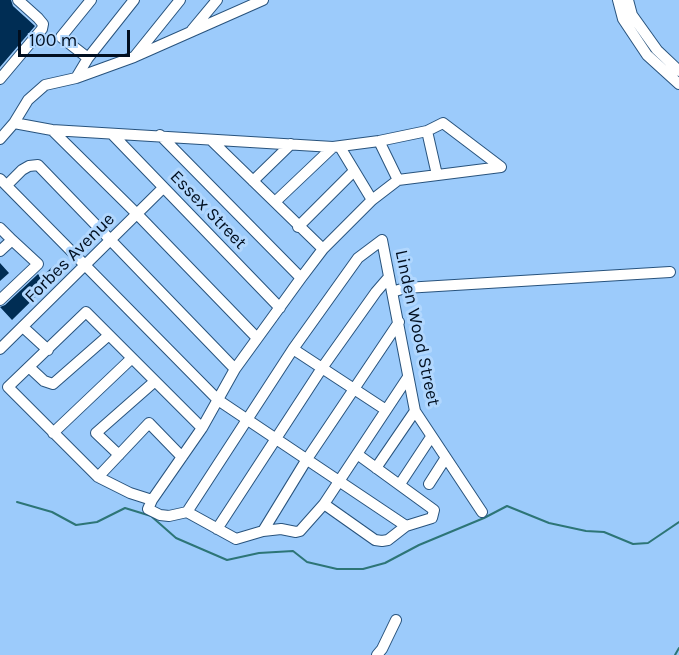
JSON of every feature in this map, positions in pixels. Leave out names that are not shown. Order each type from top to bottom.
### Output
[{"type":"street","points":[[0,79],[42,29],[43,24],[18,0]]},
{"type":"street","points":[[88,58],[61,37],[90,0]]},
{"type":"street","points":[[76,78],[88,58],[134,0]]},
{"type":"street","points":[[134,57],[180,0]]},
{"type":"street","points":[[189,33],[217,0]]},
{"type":"street","points":[[0,139],[14,123],[28,100],[45,85],[76,78],[134,57],[263,0]]},
{"type":"street","points":[[618,0],[647,56],[679,84]]},
{"type":"street","points":[[628,0],[627,17],[679,71]]},
{"type":"street","points":[[14,123],[52,130],[337,147],[427,131],[443,123],[501,167],[398,180],[372,200],[323,249],[257,338],[235,369],[202,428],[148,509],[160,515],[169,516],[187,512],[236,539],[263,531],[281,529],[300,531],[324,504],[408,377]]},
{"type":"street","points":[[52,130],[257,338]]},
{"type":"street","points":[[427,131],[437,175]]},
{"type":"street","name":"Essex Street","points":[[112,134],[280,308]]},
{"type":"street","points":[[160,135],[301,278]]},
{"type":"street","points":[[211,140],[323,249]]},
{"type":"street","points":[[379,141],[398,180]]},
{"type":"street","points":[[253,181],[291,144]]},
{"type":"street","points":[[337,147],[372,200]]},
{"type":"street","points":[[275,202],[337,147]]},
{"type":"street","points":[[235,369],[38,165],[29,166],[3,182],[218,400],[406,526]]},
{"type":"street","points":[[298,226],[354,171]]},
{"type":"street","name":"Forbes Avenue","points":[[0,349],[87,266],[163,188]]},
{"type":"street","points":[[0,228],[38,264],[0,300]]},
{"type":"street","points":[[0,251],[12,240]]},
{"type":"street","name":"Linden Wood Street","points":[[293,349],[358,258],[382,240],[415,411],[430,437],[482,512]]},
{"type":"street","points":[[392,292],[405,288],[670,272]]},
{"type":"street","points":[[217,529],[322,368],[389,277]]},
{"type":"street","points":[[152,500],[130,493],[98,477],[8,387],[86,312],[202,428]]},
{"type":"street","points":[[263,531],[307,459],[399,322]]},
{"type":"street","points":[[24,328],[48,350]]},
{"type":"street","points":[[29,367],[44,381],[53,384],[109,335]]},
{"type":"street","points":[[187,512],[293,349],[386,410]]},
{"type":"street","points":[[53,433],[132,358]]},
{"type":"street","points":[[119,455],[96,433],[154,382]]},
{"type":"street","points":[[376,468],[415,411]]},
{"type":"street","points":[[98,477],[149,423],[182,457]]},
{"type":"street","points":[[400,484],[430,437]]},
{"type":"street","points":[[324,504],[375,540],[388,540],[406,526],[432,518],[434,510],[357,454]]},
{"type":"street","points":[[429,484],[445,459]]},
{"type":"street","points":[[376,655],[382,649],[396,620]]},
{"type":"building","points":[[0,0],[11,0],[13,6],[35,26],[0,67]]},
{"type":"building","points":[[0,263],[9,273],[0,281]]},
{"type":"building","points":[[54,265],[61,272],[12,320],[0,307],[38,274],[41,278]]},
{"type":"waterway","points":[[17,502],[52,512],[76,525],[97,522],[125,508],[151,516],[176,538],[227,560],[259,553],[293,551],[307,562],[337,569],[363,569],[385,563],[419,545],[507,506],[549,523],[586,531],[604,532],[633,544],[648,543],[679,522]]},
{"type":"waterway","points":[[675,655],[679,648]]}]
